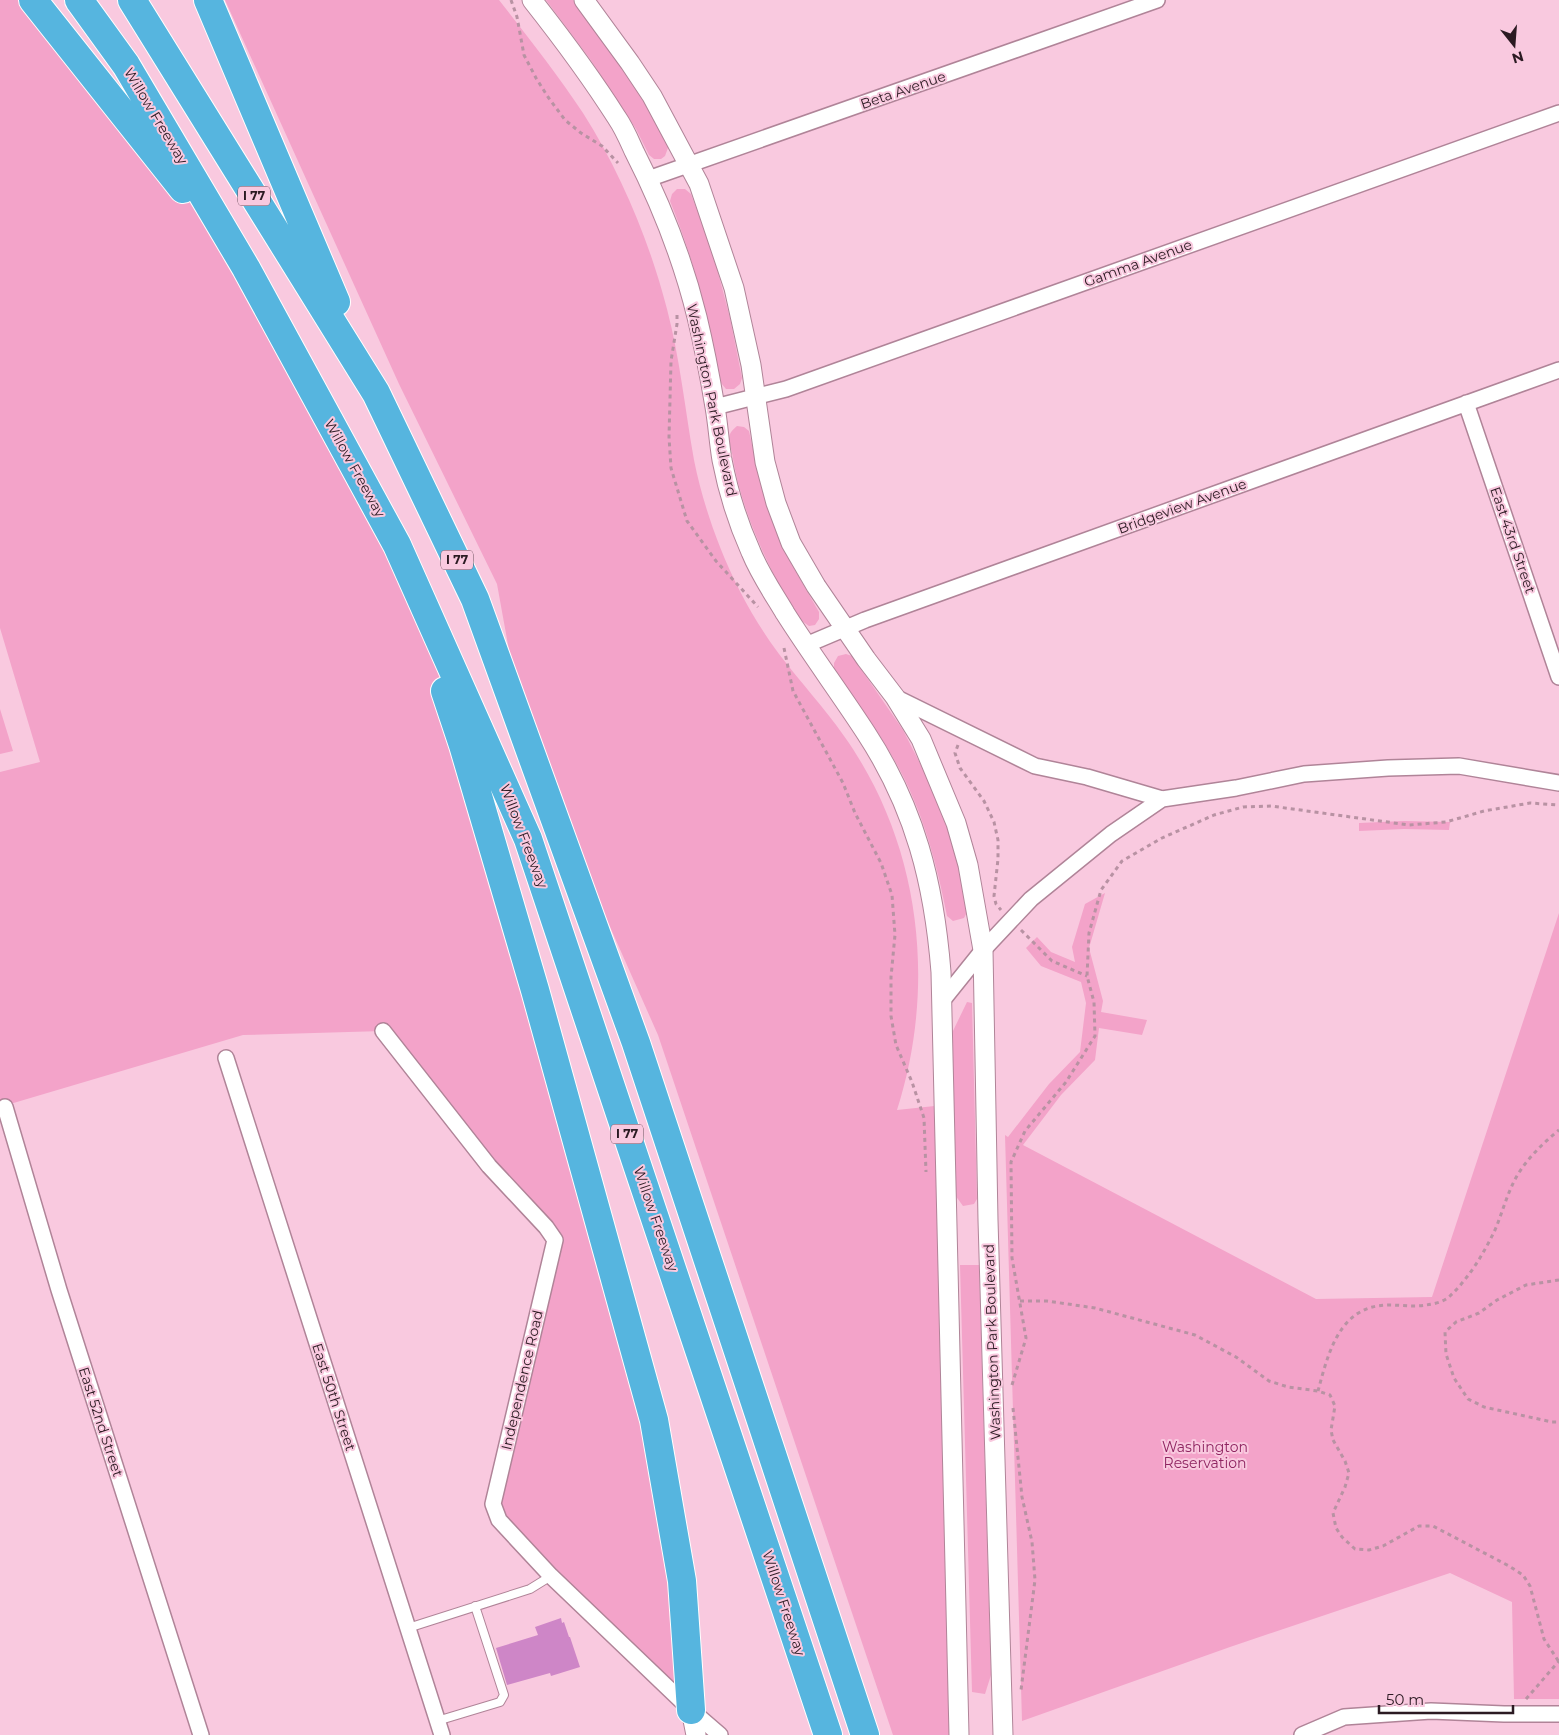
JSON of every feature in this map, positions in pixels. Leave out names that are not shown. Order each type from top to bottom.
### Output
[{"type":"highway","points":[[33,0],[246,268]]},
{"type":"highway","name":"Willow Freeway","points":[[79,0],[126,65],[246,268],[397,545],[528,839],[828,1735]]},
{"type":"highway","name":"I 77","points":[[132,0],[376,393],[475,599],[636,1043],[865,1735]]},
{"type":"highway","points":[[208,0],[376,393]]},
{"type":"highway","points":[[397,545],[463,745],[535,990],[654,1420],[682,1581],[694,1723]]},
{"type":"street","name":"Washington Park Boulevard","points":[[532,0],[569,48],[618,120],[648,179],[675,246],[696,317],[715,408],[722,461],[741,528],[763,577],[885,764],[907,808],[926,871],[939,942],[942,1001],[959,1735]]},
{"type":"street","name":"Washington Park Boulevard","points":[[584,0],[652,96],[699,184],[734,288],[743,324],[765,462],[783,523],[791,543],[816,586],[866,659],[895,697],[921,739],[956,823],[968,865],[983,950],[988,1210],[1003,1735]]},
{"type":"street","name":"Beta Avenue","points":[[648,179],[1157,0]]},
{"type":"street","name":"Gamma Avenue","points":[[715,408],[786,388],[853,365],[1559,113]]},
{"type":"street","name":"Bridgeview Avenue","points":[[806,645],[845,627],[1559,370]]},
{"type":"street","name":"East 43rd Street","points":[[1466,403],[1559,677]]},
{"type":"street","name":"Washington Park Boulevard","points":[[895,697],[1035,766],[1087,777],[1162,799],[1236,788],[1304,774],[1388,768],[1459,766],[1559,783]]},
{"type":"street","name":"Washington Park Boulevard","points":[[942,1001],[983,950],[1031,899],[1111,834],[1162,799]]},
{"type":"street","name":"Independence Road","points":[[383,1031],[489,1166],[546,1227],[554,1240],[493,1504],[499,1520],[694,1723],[720,1735]]},
{"type":"street","name":"East 50th Street","points":[[226,1058],[440,1728]]},
{"type":"street","name":"East 52nd Street","points":[[5,1107],[59,1290],[201,1735]]},
{"type":"street","points":[[1302,1735],[1344,1718],[1431,1711],[1559,1714]]},
{"type":"lane","points":[[408,1628],[530,1589],[551,1576]]},
{"type":"lane","points":[[440,1728],[500,1702],[504,1695],[475,1606]]},
{"type":"path","points":[[511,0],[517,17],[524,55],[536,78],[565,120],[602,146],[618,162],[622,169]]},
{"type":"path","points":[[676,309],[677,324],[671,361],[669,437],[671,468],[687,521],[716,561],[756,604],[761,612]]},
{"type":"path","points":[[781,643],[786,651],[793,691],[843,783],[855,813],[881,863],[892,895],[894,935],[891,1016],[896,1045],[912,1082],[924,1118],[926,1178]]},
{"type":"path","points":[[957,748],[956,759],[960,768],[984,801],[994,822],[998,850],[994,896],[996,904],[1004,912]]},
{"type":"path","points":[[1012,1394],[1012,1386],[1026,1338],[1012,1258],[1011,1162],[1025,1131],[1066,1082],[1095,1036],[1094,1002],[1087,976],[1089,932],[1101,890],[1122,861],[1162,838],[1214,815],[1244,807],[1271,806],[1409,825],[1446,822],[1484,811],[1530,803],[1559,805]]},
{"type":"path","points":[[1026,935],[1052,961],[1087,976]]},
{"type":"path","points":[[1318,1391],[1325,1363],[1335,1340],[1341,1328],[1351,1317],[1377,1306],[1420,1306],[1436,1304],[1449,1298],[1474,1267],[1495,1230],[1504,1201],[1518,1174],[1540,1146],[1559,1130]]},
{"type":"path","points":[[1559,1280],[1526,1285],[1497,1300],[1479,1313],[1456,1322],[1445,1332],[1446,1354],[1454,1378],[1468,1399],[1484,1407],[1559,1422]]},
{"type":"path","points":[[1020,1301],[1047,1301],[1095,1308],[1195,1335],[1236,1356],[1269,1382],[1288,1388],[1318,1391],[1330,1396],[1334,1406],[1331,1430],[1333,1440],[1345,1461],[1348,1473],[1345,1487],[1334,1513],[1336,1528],[1342,1537],[1355,1549],[1369,1550],[1383,1546],[1419,1526],[1433,1526],[1509,1566],[1523,1575],[1530,1586],[1544,1639],[1559,1662],[1515,1714]]},
{"type":"path","points":[[1013,1402],[1022,1497],[1032,1542],[1035,1580],[1020,1697]]},
{"type":"green space","points":[[0,0],[33,0],[246,268],[397,545],[463,745],[654,1420],[691,1710],[551,1576],[493,1504],[554,1240],[383,1031],[243,1035],[0,1107],[0,772],[40,762],[0,628]]},
{"type":"green space","points":[[225,0],[499,0],[553,70],[583,113],[610,159],[633,208],[652,258],[672,328],[696,471],[720,547],[739,589],[770,642],[836,725],[870,778],[890,822],[905,869],[914,917],[918,965],[916,1014],[909,1062],[897,1110],[944,1105],[959,1735],[893,1735],[658,1035],[524,733],[497,584],[399,384]]},
{"type":"green space","points":[[546,0],[573,0],[610,49],[669,145],[665,156],[661,159],[654,159],[649,155],[636,129],[590,59]]},
{"type":"green space","points":[[677,189],[685,189],[691,194],[713,253],[730,318],[742,378],[740,384],[734,389],[726,389],[721,383],[700,290],[679,223],[670,201],[672,194]]},
{"type":"green space","points":[[737,426],[744,427],[749,431],[769,511],[792,565],[819,612],[819,619],[815,625],[809,626],[799,618],[791,607],[770,568],[756,536],[739,487],[729,441],[730,433]]},
{"type":"green space","points":[[846,654],[852,656],[903,730],[932,787],[946,821],[961,873],[967,912],[964,918],[953,921],[947,916],[938,873],[926,831],[910,790],[883,741],[834,669],[834,663],[838,656]]},
{"type":"green space","points":[[0,709],[13,751],[0,754]]},
{"type":"green space","points":[[1404,821],[1450,822],[1449,830],[1359,831],[1359,823]]},
{"type":"green space","name":"Washington Reservation","points":[[1105,893],[1089,948],[1103,1001],[1101,1012],[1147,1020],[1142,1035],[1099,1028],[1095,1060],[1061,1095],[1023,1145],[1316,1299],[1432,1297],[1559,913],[1559,1699],[1514,1699],[1512,1602],[1450,1573],[1230,1647],[1022,1721],[1005,1135],[1008,1137],[1049,1084],[1080,1052],[1086,1003],[1081,982],[1041,966],[1026,948],[1037,937],[1051,952],[1075,962],[1072,947],[1085,904]]},
{"type":"green space","points":[[967,1002],[972,1003],[977,1199],[974,1204],[963,1206],[955,1195],[952,1033]]},
{"type":"green space","points":[[960,1265],[979,1265],[991,1675],[985,1694],[972,1692]]},
{"type":"building","points":[[561,1618],[570,1637],[580,1667],[551,1676],[550,1673],[507,1685],[496,1648],[538,1635],[535,1627]]}]
